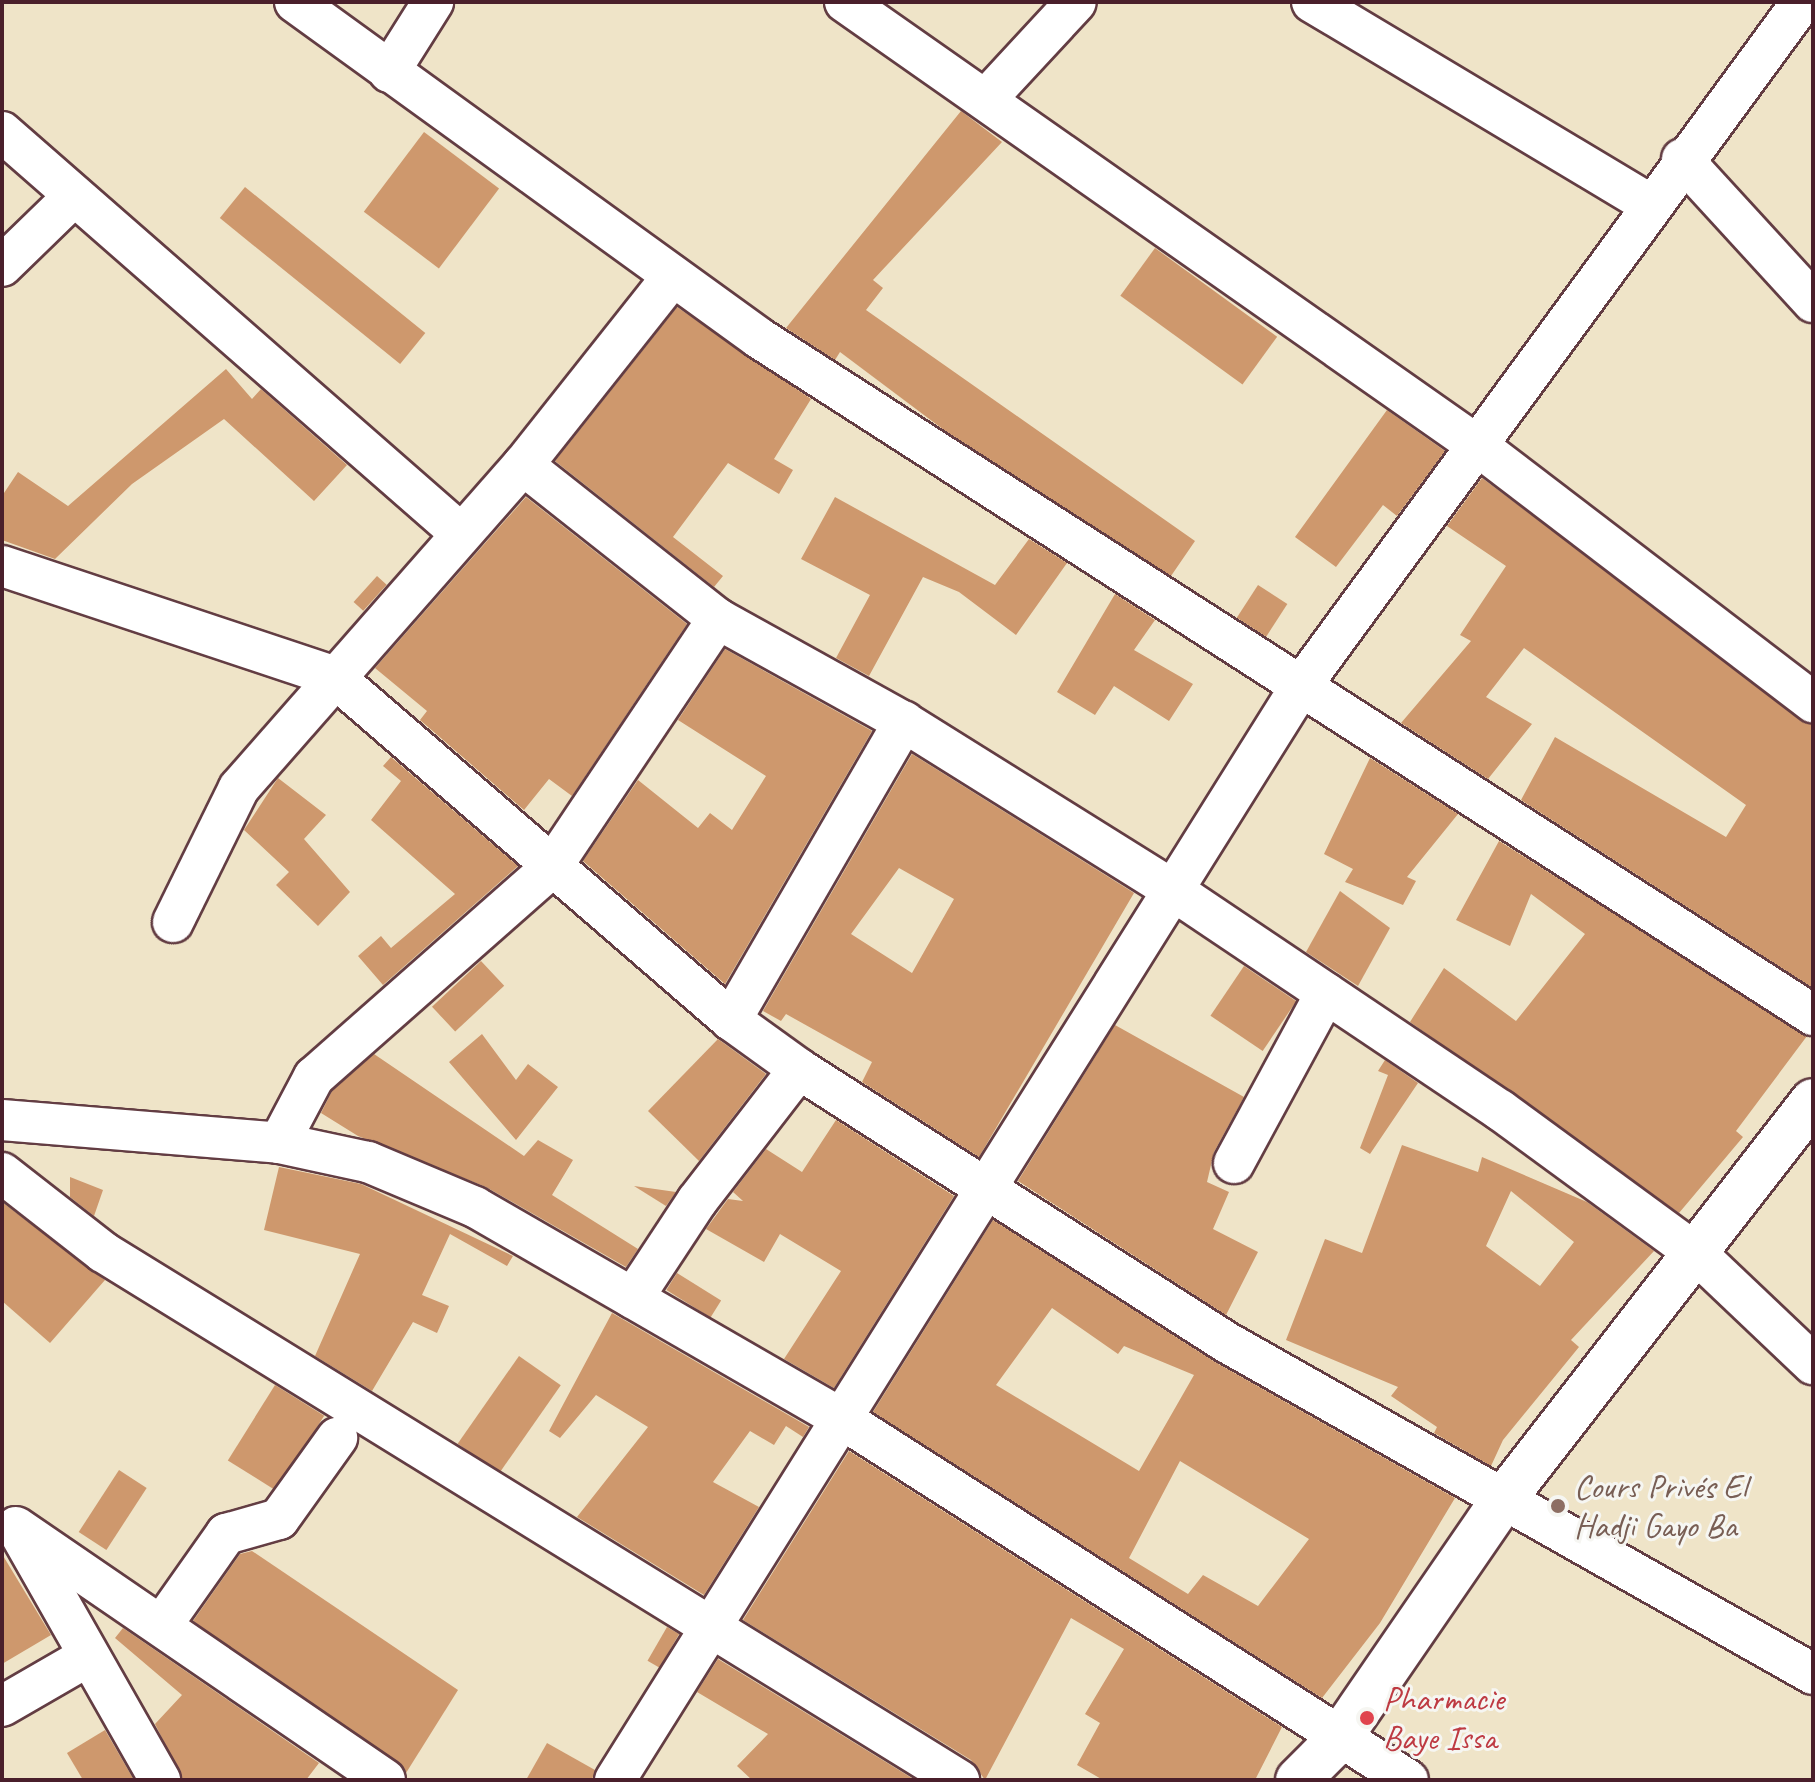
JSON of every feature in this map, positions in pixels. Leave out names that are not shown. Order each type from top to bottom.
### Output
[{"type":"street","points":[[295,2],[673,276],[1301,686],[1813,1015]]},
{"type":"street","points":[[389,72],[433,2]]},
{"type":"street","points":[[845,2],[988,97],[1478,446],[1813,702]]},
{"type":"street","points":[[988,97],[1076,2]]},
{"type":"street","points":[[1312,2],[1648,203]]},
{"type":"street","points":[[615,1780],[842,1419],[1168,887],[1301,686],[1478,446],[1648,203],[1802,2]]},
{"type":"street","points":[[2,132],[459,532]]},
{"type":"street","points":[[1682,159],[1813,302]]},
{"type":"street","points":[[2,266],[73,197]]},
{"type":"street","points":[[173,922],[239,788],[459,532],[523,465],[673,276]]},
{"type":"street","points":[[523,465],[718,619],[904,722],[1168,887],[1326,993],[1697,1254],[1813,1364]]},
{"type":"street","points":[[2,566],[333,676],[551,868],[731,1020],[799,1069],[1226,1342],[1506,1496],[1813,1674]]},
{"type":"street","points":[[279,1143],[314,1077],[551,868],[718,619]]},
{"type":"street","points":[[731,1020],[904,722]]},
{"type":"street","points":[[1234,1163],[1326,993]]},
{"type":"street","points":[[633,1298],[697,1201],[799,1069]]},
{"type":"street","points":[[1298,1780],[1338,1740],[1506,1496],[1813,1101]]},
{"type":"street","points":[[2,1120],[279,1143],[368,1162],[475,1207],[842,1419],[1338,1740],[1408,1780]]},
{"type":"street","points":[[2,1173],[103,1252],[959,1780]]},
{"type":"street","points":[[164,1622],[226,1534],[279,1519],[337,1438]]},
{"type":"street","points":[[9,1516],[385,1780]]},
{"type":"street","points":[[9,1516],[160,1780]]},
{"type":"street","points":[[2,1706],[87,1657]]},
{"type":"building","points":[[961,111],[1002,142],[873,280],[883,288],[866,310],[1195,541],[1171,576],[944,430],[840,352],[835,360],[786,328]]},
{"type":"building","points":[[424,132],[499,189],[439,268],[364,212]]},
{"type":"building","points":[[245,187],[425,333],[400,364],[220,218]]},
{"type":"building","points":[[1155,248],[1277,337],[1242,384],[1120,296]]},
{"type":"building","points":[[677,307],[811,399],[774,459],[793,470],[779,494],[728,463],[673,537],[723,576],[714,587],[555,461]]},
{"type":"building","points":[[226,369],[252,399],[261,389],[347,465],[314,501],[224,419],[132,484],[55,559],[2,540],[2,496],[18,472],[68,506]]},
{"type":"building","points":[[1387,410],[1445,451],[1397,516],[1383,505],[1336,567],[1295,537]]},
{"type":"building","points":[[1482,478],[1813,725],[1813,988],[1521,800],[1555,737],[1726,837],[1746,805],[1524,648],[1486,697],[1532,724],[1488,779],[1401,723],[1471,641],[1460,635],[1506,566],[1447,526]]},
{"type":"building","points":[[526,497],[687,624],[572,796],[549,779],[524,810],[420,720],[427,711],[375,668]]},
{"type":"building","points":[[835,497],[995,585],[1029,539],[1067,563],[1016,635],[959,592],[923,577],[869,676],[836,658],[870,595],[801,559]]},
{"type":"building","points":[[377,576],[387,585],[363,611],[354,602]]},
{"type":"building","points":[[1258,585],[1287,604],[1266,637],[1237,618]]},
{"type":"building","points":[[1115,594],[1155,620],[1134,650],[1193,684],[1169,721],[1114,686],[1095,715],[1057,692]]},
{"type":"building","points":[[725,649],[872,731],[725,984],[583,861],[638,780],[698,828],[710,813],[732,830],[766,776],[678,720]]},
{"type":"building","points":[[912,754],[1134,893],[979,1157],[862,1082],[872,1062],[786,1014],[781,1021],[763,1011]],"holes":[[[899,868],[954,899],[912,973],[851,934]]]},
{"type":"building","points":[[391,757],[518,866],[383,985],[358,956],[381,936],[391,948],[455,894],[371,820],[401,781],[383,766]]},
{"type":"building","points":[[1370,758],[1458,814],[1407,877],[1416,881],[1403,905],[1345,882],[1353,869],[1324,854]]},
{"type":"building","points":[[278,778],[326,815],[304,839],[350,892],[318,926],[276,885],[289,872],[244,830]]},
{"type":"building","points":[[1499,841],[1807,1036],[1736,1131],[1743,1137],[1679,1213],[1410,1022],[1444,968],[1516,1021],[1585,934],[1531,894],[1510,946],[1456,920]]},
{"type":"building","points":[[1340,891],[1390,928],[1358,986],[1306,952]]},
{"type":"building","points":[[481,961],[504,986],[455,1032],[432,1007]]},
{"type":"building","points":[[1244,966],[1296,1001],[1263,1051],[1210,1016]]},
{"type":"building","points":[[1115,1025],[1244,1097],[1214,1152],[1207,1182],[1229,1192],[1213,1229],[1258,1252],[1226,1315],[1018,1181]]},
{"type":"building","points":[[482,1034],[516,1080],[528,1064],[558,1087],[516,1140],[449,1062]]},
{"type":"building","points":[[718,1039],[766,1074],[699,1161],[648,1111]]},
{"type":"building","points":[[374,1054],[524,1156],[538,1140],[573,1160],[552,1195],[638,1249],[626,1267],[486,1187],[358,1136],[321,1113],[332,1091]]},
{"type":"building","points":[[1385,1060],[1418,1083],[1370,1154],[1360,1148],[1388,1075],[1378,1071]]},
{"type":"building","points":[[836,1120],[954,1196],[834,1388],[784,1359],[841,1271],[780,1234],[764,1262],[706,1229],[728,1199],[743,1201],[733,1192],[766,1149],[802,1172]]},
{"type":"building","points":[[1402,1145],[1478,1172],[1482,1157],[1587,1202],[1654,1251],[1571,1340],[1579,1347],[1503,1440],[1491,1466],[1434,1433],[1437,1427],[1391,1396],[1398,1387],[1286,1340],[1325,1239],[1362,1253]],"holes":[[[1511,1191],[1574,1242],[1540,1286],[1486,1246]]]},
{"type":"building","points":[[279,1167],[361,1184],[513,1256],[507,1266],[450,1234],[422,1295],[449,1306],[437,1333],[413,1322],[372,1391],[315,1356],[360,1254],[264,1230]]},
{"type":"building","points":[[70,1177],[103,1190],[94,1216],[70,1197]]},
{"type":"building","points":[[634,1186],[676,1192],[666,1206]]},
{"type":"building","points":[[2,1202],[105,1280],[50,1343],[2,1301]]},
{"type":"building","points":[[993,1220],[1215,1362],[1455,1498],[1380,1623],[1322,1698],[873,1412]],"holes":[[[1052,1308],[1118,1354],[1124,1346],[1194,1375],[1139,1471],[996,1385]],[[1180,1461],[1309,1539],[1258,1606],[1203,1575],[1188,1594],[1129,1558]]]},
{"type":"building","points":[[677,1273],[721,1301],[711,1318],[666,1290]]},
{"type":"building","points":[[612,1313],[809,1427],[803,1437],[786,1426],[774,1445],[750,1431],[713,1482],[759,1507],[704,1595],[577,1517],[648,1427],[596,1395],[560,1438],[549,1431]]},
{"type":"building","points":[[519,1356],[561,1385],[499,1473],[458,1444]]},
{"type":"building","points":[[275,1385],[324,1416],[277,1491],[228,1460]]},
{"type":"building","points":[[849,1451],[1282,1727],[1255,1780],[1103,1780],[1077,1765],[1100,1723],[1085,1714],[1124,1649],[1071,1618],[985,1780],[971,1760],[743,1620]]},
{"type":"building","points":[[119,1470],[147,1488],[106,1550],[79,1532]]},
{"type":"building","points":[[252,1551],[458,1690],[406,1773],[193,1621],[240,1554]]},
{"type":"building","points":[[2,1554],[51,1635],[2,1664]]},
{"type":"building","points":[[667,1627],[679,1634],[660,1668],[648,1661]]},
{"type":"building","points":[[123,1628],[319,1763],[306,1780],[183,1780],[155,1724],[182,1695],[115,1638]]},
{"type":"building","points":[[718,1659],[915,1780],[752,1780],[737,1766],[768,1734],[697,1692]]},
{"type":"building","points":[[105,1730],[134,1780],[83,1780],[67,1753]]},
{"type":"building","points":[[547,1743],[595,1770],[592,1780],[526,1780]]},
{"type":"place","name":"Cours Privés El Hadji Gayo Ba","points":[[1558,1506]]},
{"type":"place","name":"Pharmacie Baye Issa","points":[[1367,1718]]}]
